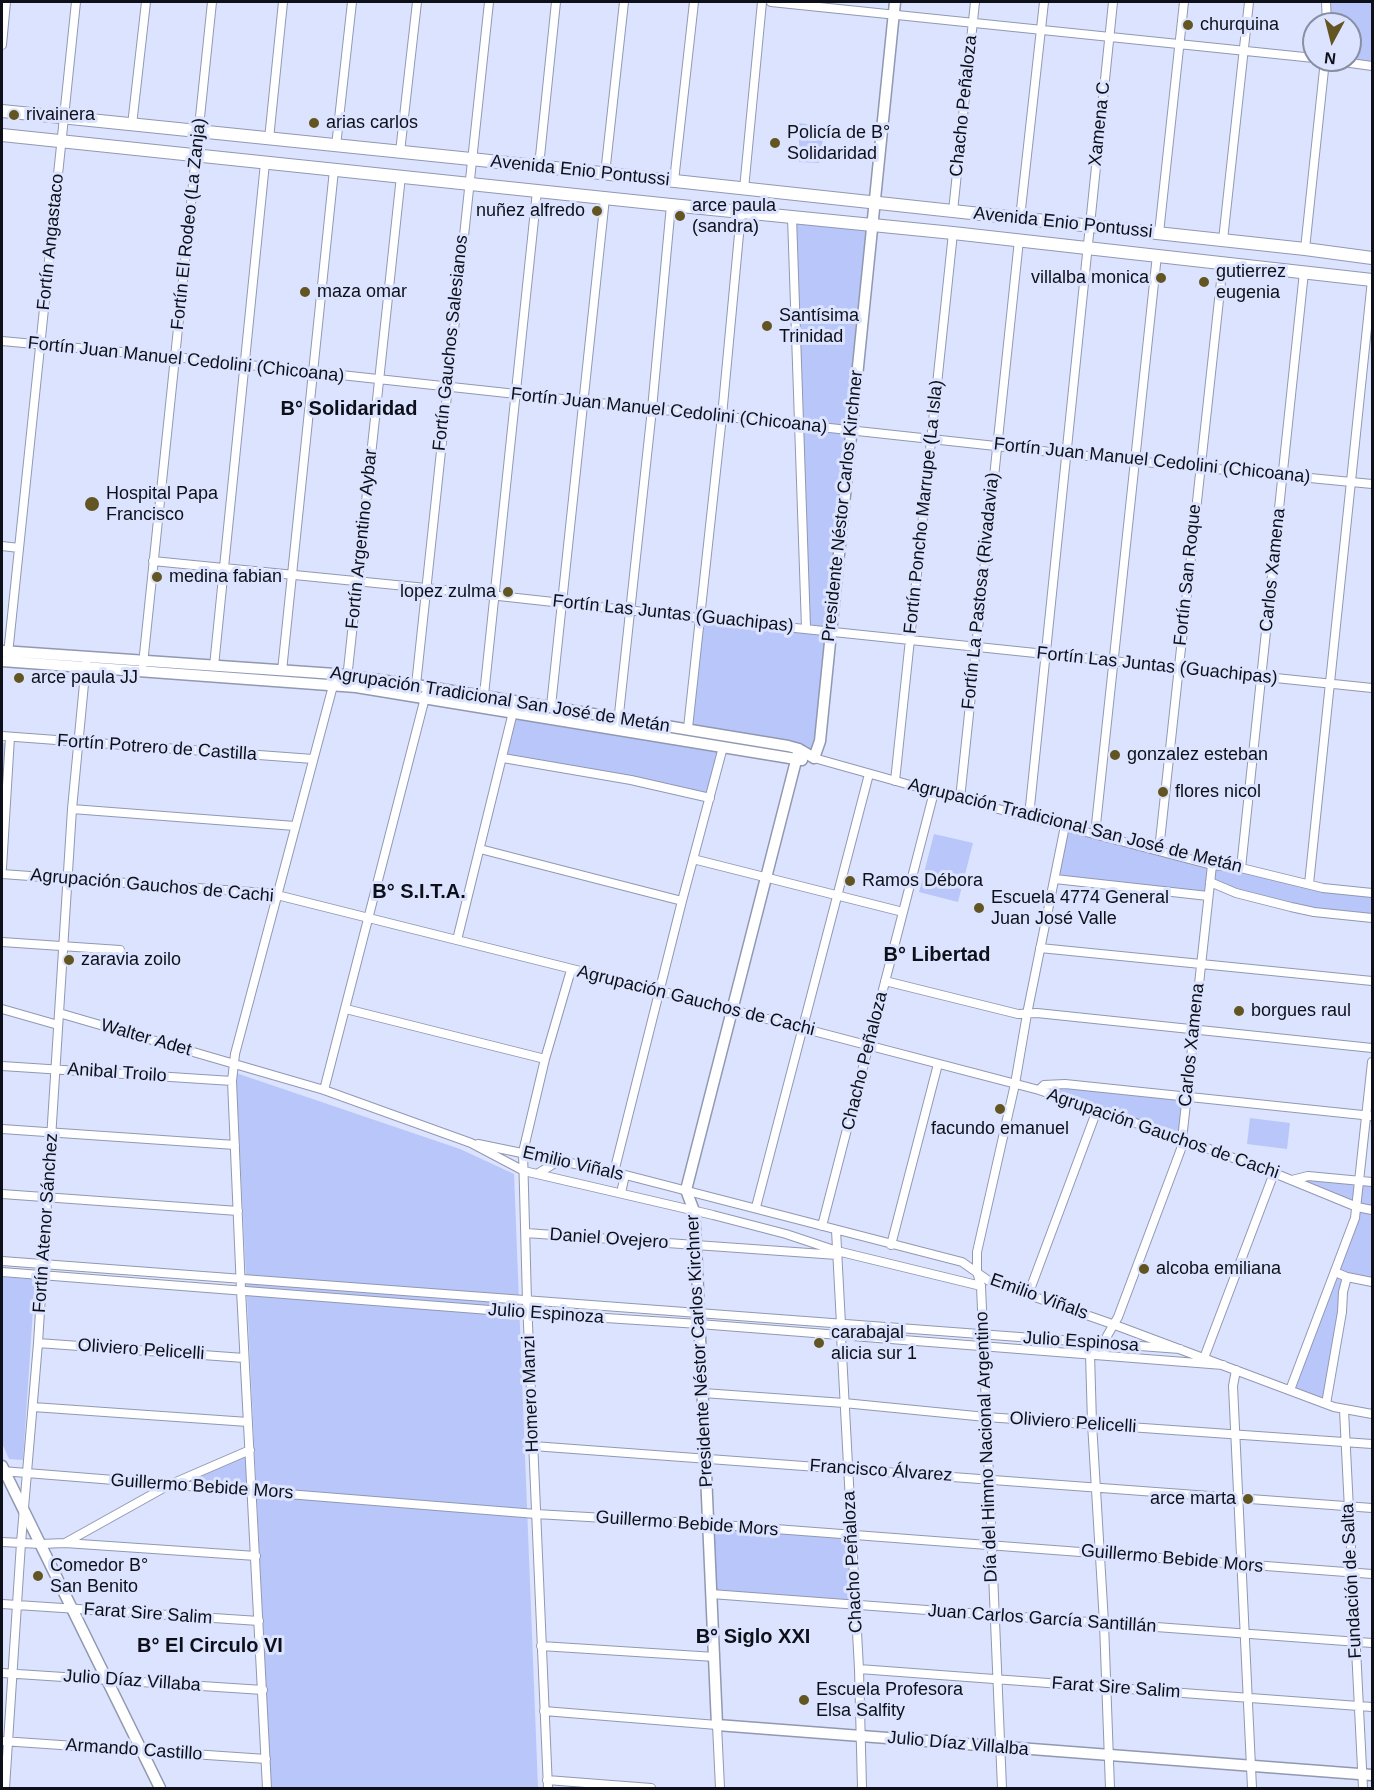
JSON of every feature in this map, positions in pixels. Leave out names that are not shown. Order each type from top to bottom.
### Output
[{"type":"main road","name":"Avenida Enio Pontussi","points":[[2,111],[539,166],[1372,258]]},
{"type":"main road","name":"Avenida Enio Pontussi","points":[[2,135],[671,206],[1088,247],[1372,280]]},
{"type":"street","points":[[2,45],[6,2]]},
{"type":"street","name":"Fortín Angastaco","points":[[4,656],[19,548],[76,2]]},
{"type":"street","points":[[132,125],[146,2]]},
{"type":"street","name":"Fortín El Rodeo (La Zanja)","points":[[142,667],[212,2]]},
{"type":"street","points":[[269,139],[283,2]]},
{"type":"street","points":[[336,146],[352,2]]},
{"type":"street","points":[[400,152],[417,2]]},
{"type":"street","name":"Fortín Gauchos Salesianos","points":[[416,685],[446,387],[489,2]]},
{"type":"street","points":[[539,166],[556,2]]},
{"type":"street","points":[[605,174],[624,2]]},
{"type":"street","points":[[674,181],[694,2]]},
{"type":"street","points":[[744,189],[762,2]]},
{"type":"street","points":[[771,2],[1302,57]]},
{"type":"street","name":"Presidente Néstor Carlos Kirchner","points":[[814,758],[820,741],[895,2]]},
{"type":"street","name":"Chacho Peñaloza","points":[[953,211],[975,2]]},
{"type":"street","points":[[1020,218],[1044,2]]},
{"type":"street","name":"Xamena C","points":[[1029,816],[1113,2]]},
{"type":"street","points":[[1160,233],[1184,2]]},
{"type":"street","points":[[1223,240],[1249,2]]},
{"type":"street","points":[[1305,249],[1326,72]]},
{"type":"street","points":[[214,666],[265,163]]},
{"type":"street","points":[[282,671],[334,170]]},
{"type":"street","name":"Fortín Argentino Aybar","points":[[347,681],[401,176]]},
{"type":"street","points":[[484,695],[537,191]]},
{"type":"street","points":[[551,706],[605,198]]},
{"type":"street","points":[[617,730],[652,409],[671,206]]},
{"type":"street","points":[[688,728],[722,416],[741,213]]},
{"type":"street","points":[[792,217],[806,628]]},
{"type":"street","name":"Fortín Poncho Marrupe (La Isla)","points":[[895,781],[953,233]]},
{"type":"street","name":"Fortín La Pastosa (Rivadavia)","points":[[960,799],[1019,240]]},
{"type":"street","points":[[1095,834],[1157,255]]},
{"type":"street","name":"Fortín San Roque","points":[[1159,850],[1223,263]]},
{"type":"street","name":"Carlos Xamena","points":[[1241,868],[1304,272]]},
{"type":"street","points":[[1309,884],[1372,280]]},
{"type":"street","name":"Fortín Juan Manuel Cedolini (Chicoana)","points":[[2,341],[175,357],[1134,461],[1372,484]]},
{"type":"street","points":[[2,546],[19,548]]},
{"type":"street","name":"Fortín Las Juntas (Guachipas)","points":[[153,561],[1372,688]]},
{"type":"street","name":"Agrupación Tradicional San José de Metán","points":[[4,656],[334,679]]},
{"type":"street","name":"Fortín Atenor Sánchez","points":[[5,1788],[5,1741],[43,1275],[72,809],[86,663]]},
{"type":"street","name":"Agrupación Tradicional San José de Metán","points":[[142,667],[214,666],[282,671],[347,681],[426,699],[797,760],[814,758]]},
{"type":"street","points":[[267,1788],[232,1081],[234,1063],[334,679]]},
{"type":"street","name":"Agrupación Tradicional San José de Metán","points":[[347,681],[428,686],[688,728],[799,749],[814,758],[869,774],[1212,865],[1241,868],[1323,888],[1372,893]]},
{"type":"street","points":[[324,1090],[428,686]]},
{"type":"street","points":[[457,940],[516,700]]},
{"type":"street","points":[[2,868],[6,737]]},
{"type":"street","name":"Fortín Potrero de Castilla","points":[[6,737],[313,759]]},
{"type":"street","points":[[614,1172],[723,747]]},
{"type":"street","name":"Presidente Néstor Carlos Kirchner","points":[[720,1788],[696,1245],[694,1210],[686,1190],[799,749]]},
{"type":"street","points":[[503,758],[631,780],[710,798]]},
{"type":"street","points":[[756,1207],[869,774]]},
{"type":"street","name":"Chacho Peñaloza","points":[[822,1226],[934,792]]},
{"type":"street","points":[[72,809],[295,826]]},
{"type":"street","name":"Día del Himno Nacional Argentino","points":[[1002,1788],[981,1286],[976,1272],[977,1252],[1015,1084],[1065,826]]},
{"type":"street","points":[[480,849],[682,900]]},
{"type":"street","points":[[693,859],[903,912]]},
{"type":"street","name":"Carlos Xamena","points":[[1104,1355],[1107,1336],[1115,1325],[1181,1149],[1212,865]]},
{"type":"street","name":"Agrupación Gauchos de Cachi","points":[[2,874],[277,895],[660,991],[1039,1090],[1182,1139],[1357,1207],[1372,1210]]},
{"type":"street","points":[[1055,879],[1208,896]]},
{"type":"street","points":[[1210,882],[1236,893],[1291,907],[1314,912],[1372,918]]},
{"type":"street","points":[[2,942],[120,950]]},
{"type":"street","points":[[1040,948],[1372,981]]},
{"type":"street","name":"Homero Manzi","points":[[548,1784],[527,1301],[523,1152],[545,1059],[571,970]]},
{"type":"street","points":[[885,981],[1018,1014],[1372,1048]]},
{"type":"street","points":[[2,1009],[58,1025]]},
{"type":"street","points":[[346,1009],[545,1059]]},
{"type":"street","name":"Walter Adet","points":[[59,1013],[324,1090],[471,1143]]},
{"type":"street","points":[[1290,1390],[1355,1218],[1370,1115],[1372,1062]]},
{"type":"street","points":[[891,1245],[938,1064]]},
{"type":"street","name":"Anibal Troilo","points":[[2,1066],[232,1081]]},
{"type":"street","points":[[1039,1090],[1044,1085],[1065,1084],[1370,1115]]},
{"type":"street","points":[[1028,1295],[1097,1110]]},
{"type":"street","points":[[2,1129],[235,1145]]},
{"type":"street","name":"Emilio Viñals","points":[[471,1143],[614,1172],[962,1262],[989,1281],[1222,1365]]},
{"type":"street","name":"Emilio Viñals","points":[[471,1143],[524,1172],[694,1210],[786,1234],[837,1253],[981,1286]]},
{"type":"street","points":[[537,1174],[560,1160]]},
{"type":"street","points":[[1204,1358],[1274,1173]]},
{"type":"street","points":[[621,1193],[625,1175]]},
{"type":"street","points":[[1292,1180],[1308,1176],[1372,1182]]},
{"type":"street","points":[[2,1194],[238,1211]]},
{"type":"street","points":[[836,1230],[841,1324]]},
{"type":"street","name":"Daniel Ovejero","points":[[525,1233],[837,1253]]},
{"type":"street","name":"Julio Espinoza","points":[[2,1261],[527,1301],[841,1335],[1090,1354]]},
{"type":"street","name":"Julio Espinoza","points":[[2,1272],[528,1313],[841,1324],[982,1335]]},
{"type":"street","points":[[1335,1272],[1372,1282]]},
{"type":"street","points":[[1326,1404],[1347,1277]]},
{"type":"street","name":"Chacho Peñaloza","points":[[841,1335],[859,1669],[862,1788]]},
{"type":"street","name":"Julio Espinosa","points":[[982,1335],[1180,1349]]},
{"type":"street","points":[[1093,1342],[1090,1354],[1092,1423],[1104,1623],[1110,1788]]},
{"type":"street","name":"Oliviero Pelicelli","points":[[38,1343],[244,1358]]},
{"type":"street","name":"Julio Espinosa","points":[[1090,1354],[1222,1365]]},
{"type":"street","points":[[1222,1365],[1344,1410],[1372,1414]]},
{"type":"street","points":[[1236,1370],[1233,1386],[1252,1788]]},
{"type":"street","name":"Oliviero Pelicelli","points":[[703,1394],[844,1403],[986,1417],[1372,1444]]},
{"type":"street","points":[[33,1407],[248,1422]]},
{"type":"street","name":"Fundación de Salta","points":[[1344,1410],[1358,1706],[1367,1775],[1363,1788]]},
{"type":"street","name":"Francisco Álvarez","points":[[533,1446],[1372,1508]]},
{"type":"street","points":[[65,1543],[169,1485],[250,1450]]},
{"type":"street","points":[[2,1469],[160,1788]]},
{"type":"street","name":"Guillermo Bebide Mors","points":[[2,1469],[169,1485],[536,1514],[709,1524],[1372,1574]]},
{"type":"street","points":[[2,1542],[41,1545],[65,1543],[256,1556]]},
{"type":"street","name":"Juan Carlos García Santillán","points":[[711,1594],[1372,1644]]},
{"type":"street","name":"Farat Sire Salim","points":[[2,1604],[260,1621]]},
{"type":"street","points":[[541,1646],[715,1657]]},
{"type":"street","name":"Farat Sire Salim","points":[[859,1669],[1372,1707]]},
{"type":"street","name":"Julio Díaz Villaba","points":[[2,1673],[263,1690]]},
{"type":"street","name":"Julio Díaz Villalba","points":[[544,1711],[1367,1775]]},
{"type":"street","name":"Armando Castillo","points":[[5,1741],[266,1759]]},
{"type":"street","points":[[548,1784],[651,1788]]},
{"type":"shaded area","points":[[1327,2],[1372,2],[1372,64],[1362,62],[1362,12],[1327,12]]},
{"type":"shaded area","points":[[799,123],[825,127],[819,163],[799,162]]},
{"type":"shaded area","points":[[793,220],[869,227],[848,427],[800,421]]},
{"type":"shaded area","points":[[801,428],[849,432],[828,627],[808,625]]},
{"type":"shaded area","points":[[699,618],[831,630],[820,741],[813,753],[688,728]]},
{"type":"shaded area","points":[[513,713],[723,747],[710,798],[503,758]]},
{"type":"shaded area","points":[[2,743],[6,743],[2,805]]},
{"type":"shaded area","points":[[1065,826],[1323,888],[1372,893],[1372,917],[1314,912],[1210,882],[1208,896],[1055,879]]},
{"type":"shaded area","points":[[934,834],[973,843],[958,902],[919,892]]},
{"type":"shaded area","points":[[236,1073],[460,1149],[514,1174],[538,1788],[271,1788]]},
{"type":"shaded area","points":[[1051,1084],[1186,1095],[1182,1139],[1039,1090]]},
{"type":"shaded area","points":[[1250,1118],[1290,1123],[1287,1149],[1247,1144]]},
{"type":"shaded area","points":[[1308,1176],[1372,1182],[1372,1282],[1348,1278],[1326,1404],[1290,1390],[1357,1207],[1292,1180]]},
{"type":"shaded area","points":[[2,1277],[35,1279],[23,1460],[9,1459],[2,1443]]},
{"type":"shaded area","points":[[248,1452],[250,1487],[179,1483]]},
{"type":"shaded area","points":[[712,1528],[848,1539],[850,1601],[715,1592]]},
{"type":"place","name":"churquina","points":[[1188,25]]},
{"type":"place","name":"rivainera","points":[[14,115]]},
{"type":"place","name":"arias carlos","points":[[314,123]]},
{"type":"place","name":"Policía de B° Solidaridad","points":[[775,143]]},
{"type":"place","name":"nuñez alfredo","points":[[597,211]]},
{"type":"place","name":"arce paula (sandra)","points":[[680,216]]},
{"type":"place","name":"villalba monica","points":[[1161,278]]},
{"type":"place","name":"gutierrez eugenia","points":[[1204,282]]},
{"type":"place","name":"maza omar","points":[[305,292]]},
{"type":"place","name":"Santísima Trinidad","points":[[767,326]]},
{"type":"place","name":"Hospital Papa Francisco","points":[[92,504]]},
{"type":"place","name":"medina fabian","points":[[157,577]]},
{"type":"place","name":"lopez zulma","points":[[508,592]]},
{"type":"place","name":"arce paula JJ","points":[[19,678]]},
{"type":"place","name":"gonzalez esteban","points":[[1115,755]]},
{"type":"place","name":"flores nicol","points":[[1163,792]]},
{"type":"place","name":"Ramos Débora","points":[[850,881]]},
{"type":"place","name":"Escuela 4774 General Juan José Valle","points":[[979,908]]},
{"type":"place","name":"zaravia zoilo","points":[[69,960]]},
{"type":"place","name":"borgues raul","points":[[1239,1011]]},
{"type":"place","name":"facundo emanuel","points":[[1000,1109]]},
{"type":"place","name":"alcoba emiliana","points":[[1144,1269]]},
{"type":"place","name":"carabajal alicia sur 1","points":[[819,1343]]},
{"type":"place","name":"arce marta","points":[[1248,1499]]},
{"type":"place","name":"Comedor B° San Benito","points":[[38,1576]]},
{"type":"place","name":"Escuela Profesora Elsa Salfity","points":[[804,1700]]},
{"type":"district","name":"B° Solidaridad","points":[[349,409]]},
{"type":"district","name":"B° S.I.T.A.","points":[[419,892]]},
{"type":"district","name":"B° Libertad","points":[[937,955]]},
{"type":"district","name":"B° Siglo XXI","points":[[753,1637]]},
{"type":"district","name":"B° El Circulo VI","points":[[210,1646]]}]
